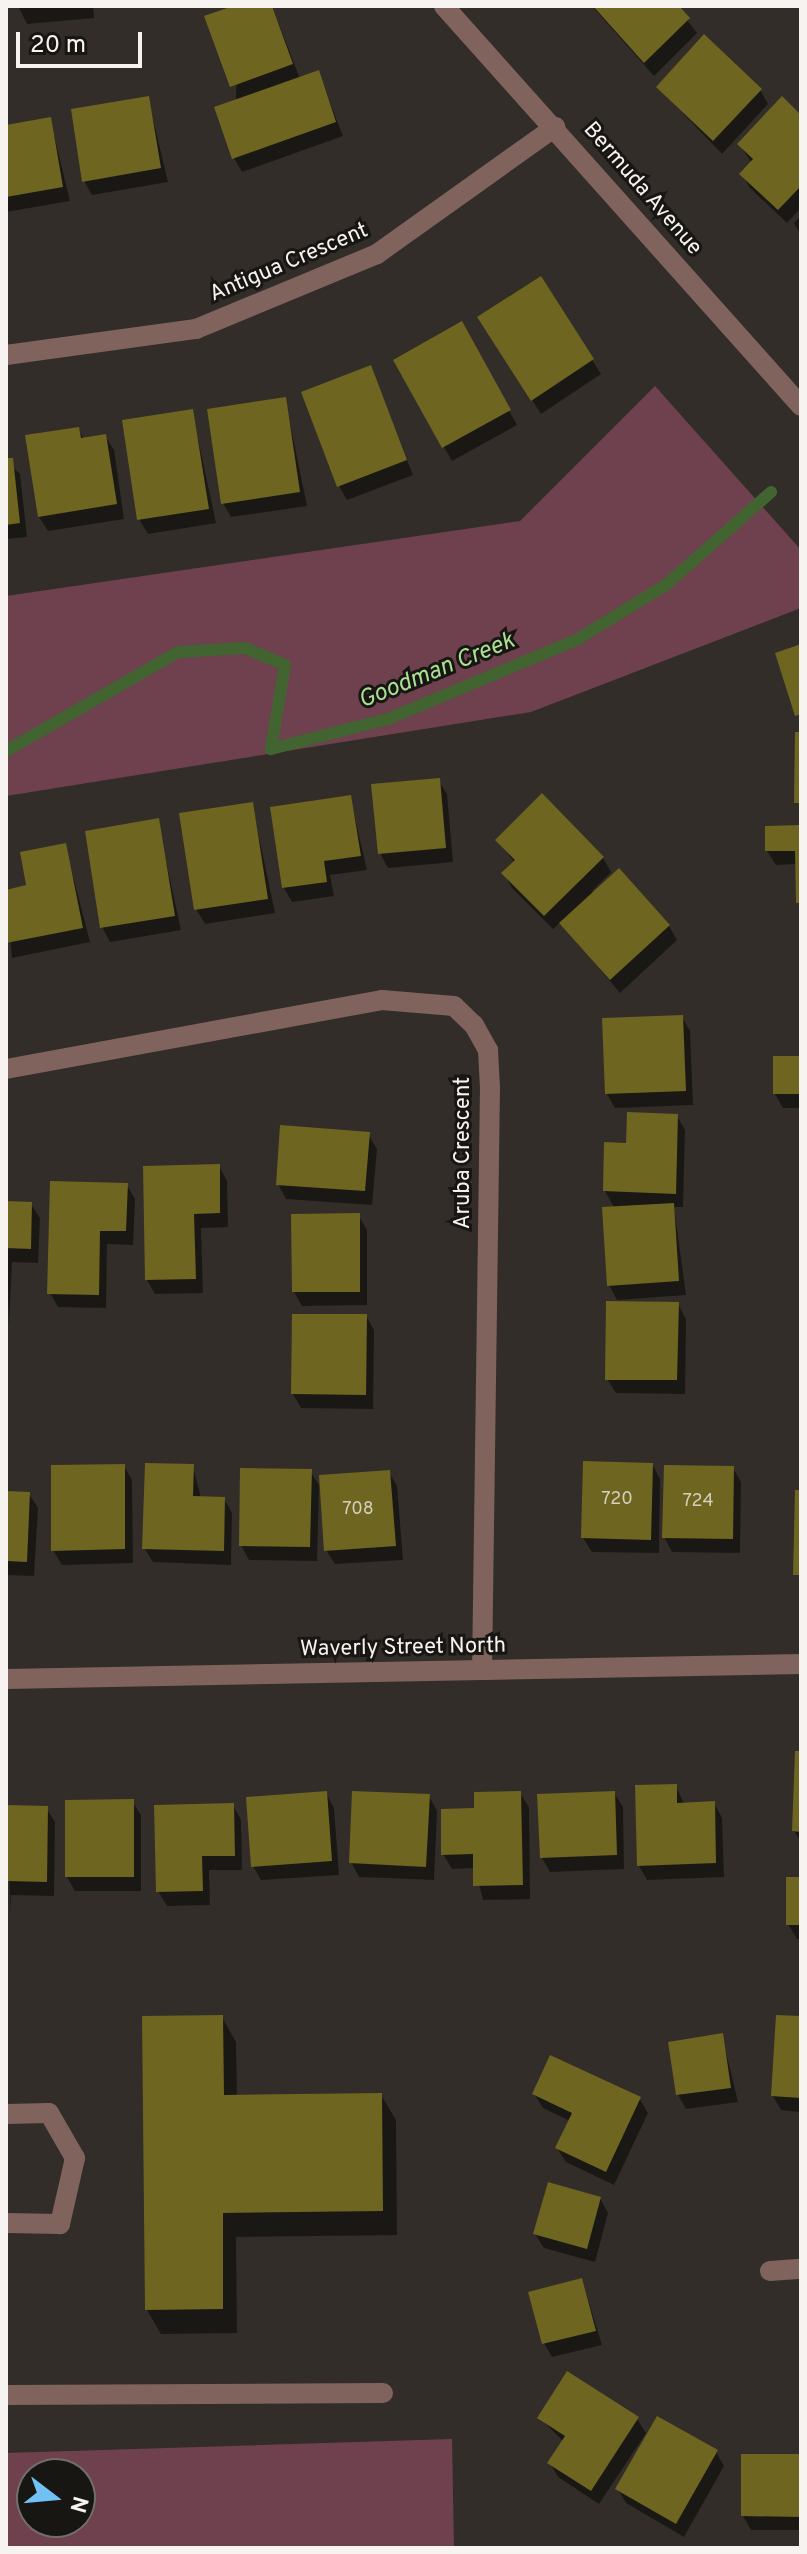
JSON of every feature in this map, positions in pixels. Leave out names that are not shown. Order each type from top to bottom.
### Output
[{"type":"street","name":"Bermuda Avenue","points":[[444,6],[801,406]]},
{"type":"street","name":"Antigua Crescent","points":[[6,355],[196,329],[377,254],[555,127]]},
{"type":"street","name":"Aruba Crescent","points":[[6,1069],[382,1000],[454,1006],[474,1025],[488,1050],[490,1086],[482,1670]]},
{"type":"street","name":"Waverly Street North","points":[[6,1679],[801,1664]]},
{"type":"street","points":[[6,2114],[49,2113],[75,2158],[60,2224],[6,2223]]},
{"type":"street","points":[[770,2271],[801,2269]]},
{"type":"street","points":[[6,2395],[383,2393]]},
{"type":"shaded area","points":[[655,386],[801,550],[801,608],[531,712],[6,796],[6,596],[520,521]]},
{"type":"shaded area","points":[[452,2439],[454,2548],[6,2548],[6,2453]]},
{"type":"building","points":[[233,6],[272,6],[293,64],[230,87],[204,16]]},
{"type":"building","points":[[593,6],[679,6],[690,18],[644,63]]},
{"type":"building","points":[[704,34],[762,89],[713,141],[656,87]]},
{"type":"building","points":[[319,70],[336,122],[232,159],[214,107]]},
{"type":"building","points":[[149,96],[161,168],[82,182],[71,109]]},
{"type":"building","points":[[782,96],[801,115],[801,186],[778,210],[739,174],[753,159],[737,144]]},
{"type":"building","points":[[51,117],[63,187],[6,197],[6,125]]},
{"type":"building","points":[[541,276],[594,359],[531,401],[477,317]]},
{"type":"building","points":[[462,321],[511,410],[442,448],[393,360]]},
{"type":"building","points":[[371,365],[407,460],[337,487],[301,392]]},
{"type":"building","points":[[286,397],[300,492],[221,504],[207,409]]},
{"type":"building","points":[[193,409],[209,509],[137,520],[122,420]]},
{"type":"building","points":[[79,427],[81,438],[106,434],[117,504],[38,517],[25,435]]},
{"type":"building","points":[[6,458],[13,458],[20,523],[6,525]]},
{"type":"building","points":[[801,644],[801,714],[795,716],[775,653]]},
{"type":"building","points":[[795,732],[801,732],[801,803],[794,803]]},
{"type":"building","points":[[440,778],[446,848],[378,854],[371,784]]},
{"type":"building","points":[[542,793],[604,857],[544,916],[501,873],[515,860],[495,840]]},
{"type":"building","points":[[351,795],[361,856],[324,861],[327,882],[282,888],[270,807]]},
{"type":"building","points":[[253,802],[268,899],[194,910],[179,813]]},
{"type":"building","points":[[159,818],[175,916],[100,928],[85,831]]},
{"type":"building","points":[[801,825],[801,903],[796,903],[795,851],[765,851],[765,826]]},
{"type":"building","points":[[66,843],[83,928],[6,943],[6,890],[26,885],[20,852]]},
{"type":"building","points":[[619,868],[670,925],[610,980],[559,923]]},
{"type":"building","points":[[683,1015],[686,1091],[605,1094],[602,1018]]},
{"type":"building","points":[[773,1056],[801,1056],[801,1094],[773,1094]]},
{"type":"building","points":[[627,1112],[678,1114],[676,1194],[603,1191],[604,1142],[626,1143]]},
{"type":"building","points":[[280,1125],[370,1132],[365,1191],[276,1185]]},
{"type":"building","points":[[220,1164],[220,1213],[194,1214],[196,1279],[145,1280],[143,1166]]},
{"type":"building","points":[[50,1181],[128,1183],[126,1231],[100,1231],[99,1295],[47,1294]]},
{"type":"building","points":[[6,1201],[32,1202],[31,1249],[6,1248]]},
{"type":"building","points":[[674,1203],[679,1281],[607,1286],[602,1207]]},
{"type":"building","points":[[360,1213],[360,1292],[292,1292],[291,1214]]},
{"type":"building","points":[[606,1301],[679,1302],[677,1380],[605,1380]]},
{"type":"building","points":[[292,1314],[367,1314],[366,1395],[291,1394]]},
{"type":"building","points":[[583,1461],[653,1463],[651,1540],[581,1538]]},
{"type":"building","points":[[145,1463],[194,1464],[193,1496],[225,1497],[224,1551],[142,1549]]},
{"type":"building","points":[[125,1464],[125,1549],[51,1551],[51,1465]]},
{"type":"building","points":[[664,1465],[734,1466],[733,1539],[662,1538]]},
{"type":"building","points":[[240,1468],[312,1469],[310,1547],[239,1546]]},
{"type":"building","points":[[390,1470],[396,1546],[324,1551],[319,1475]]},
{"type":"building","points":[[795,1490],[801,1490],[801,1575],[793,1575]]},
{"type":"building","points":[[6,1491],[30,1492],[27,1562],[6,1561]]},
{"type":"building","points":[[795,1751],[801,1751],[801,1832],[792,1831]]},
{"type":"building","points":[[677,1784],[677,1803],[715,1801],[716,1863],[637,1866],[635,1785]]},
{"type":"building","points":[[327,1791],[332,1861],[251,1867],[246,1797]]},
{"type":"building","points":[[352,1791],[430,1794],[426,1867],[349,1863]]},
{"type":"building","points":[[521,1791],[523,1885],[473,1886],[473,1854],[441,1855],[441,1809],[474,1808],[474,1792]]},
{"type":"building","points":[[615,1791],[617,1855],[540,1858],[537,1794]]},
{"type":"building","points":[[134,1799],[134,1877],[65,1877],[65,1800]]},
{"type":"building","points":[[234,1803],[235,1856],[202,1856],[203,1891],[156,1892],[154,1805]]},
{"type":"building","points":[[6,1805],[48,1806],[47,1882],[6,1881]]},
{"type":"building","points":[[786,1877],[801,1877],[801,1925],[786,1925]]},
{"type":"building","points":[[223,2015],[224,2095],[382,2093],[383,2211],[223,2213],[223,2309],[145,2310],[142,2016]]},
{"type":"building","points":[[776,2015],[801,2016],[801,2098],[771,2096]]},
{"type":"building","points":[[723,2033],[731,2088],[676,2095],[668,2042]]},
{"type":"building","points":[[550,2055],[641,2097],[606,2172],[555,2148],[572,2113],[532,2094]]},
{"type":"building","points":[[548,2182],[601,2197],[587,2249],[533,2234]]},
{"type":"building","points":[[582,2278],[596,2331],[542,2344],[528,2292]]},
{"type":"building","points":[[567,2371],[639,2417],[591,2491],[547,2463],[565,2436],[537,2418]]},
{"type":"building","points":[[657,2416],[718,2450],[676,2524],[615,2489]]},
{"type":"building","points":[[741,2454],[801,2454],[801,2517],[741,2516]]},
{"type":"waterway","name":"Goodman Creek","points":[[6,751],[178,652],[245,648],[285,665],[271,749],[388,719],[578,639],[667,584],[771,492]]}]
